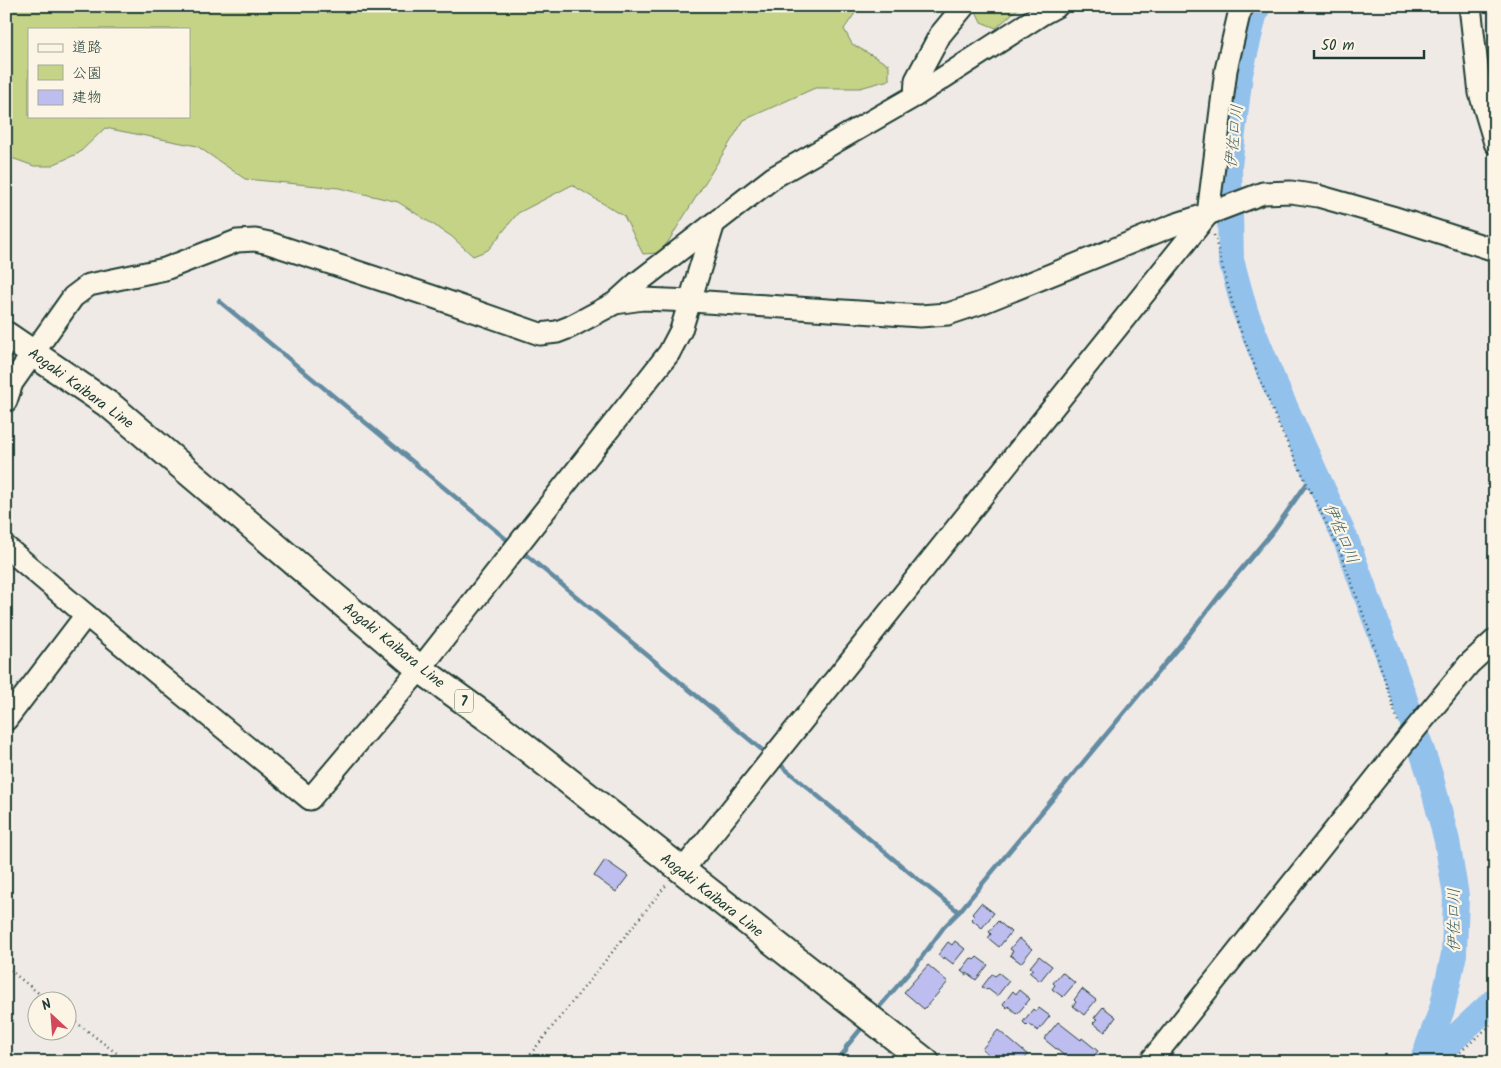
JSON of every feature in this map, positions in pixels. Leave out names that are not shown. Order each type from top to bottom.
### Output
[{"type":"main road","name":"Aogaki Kaibara Line","points":[[6,336],[112,407],[420,669],[496,724],[926,1062]]},
{"type":"street","points":[[915,96],[916,80],[940,35],[964,6]]},
{"type":"street","points":[[6,401],[12,383],[33,353],[73,297],[88,285],[165,269],[237,242],[255,240],[269,243],[540,334],[557,332],[615,303],[637,283],[774,177],[915,96],[1057,6]]},
{"type":"street","points":[[681,870],[1222,209],[1226,70],[1239,14],[1243,6]]},
{"type":"street","points":[[1470,6],[1480,93],[1495,143]]},
{"type":"street","points":[[615,303],[643,299],[920,316],[948,314],[981,303],[1174,225],[1263,193],[1291,192],[1318,196],[1392,217],[1495,250]]},
{"type":"street","points":[[6,547],[310,799],[420,669],[669,353],[681,330],[714,223]]},
{"type":"street","points":[[6,720],[86,615]]},
{"type":"street","points":[[1150,1062],[1404,743],[1469,664],[1495,640]]},
{"type":"path","points":[[1222,209],[1238,324],[1278,424],[1342,556],[1369,630],[1404,743]]},
{"type":"path","points":[[524,1062],[681,870]]},
{"type":"path","points":[[6,967],[35,990]]},
{"type":"path","points":[[1450,1062],[1495,1021]]},
{"type":"path","points":[[78,1024],[128,1062]]},
{"type":"green space","points":[[6,6],[860,6],[844,29],[852,44],[889,65],[889,80],[860,88],[815,88],[744,120],[668,242],[658,253],[643,254],[624,216],[572,185],[518,213],[488,250],[473,256],[451,236],[398,202],[339,188],[245,179],[197,146],[105,128],[79,153],[50,166],[34,166],[6,156]]},
{"type":"green space","points":[[976,6],[1021,6],[996,28],[981,22],[975,9]]},
{"type":"building","points":[[605,860],[628,876],[616,892],[594,876]]},
{"type":"building","points":[[981,903],[994,913],[982,928],[971,919],[974,916],[972,914]]},
{"type":"building","points":[[998,921],[1011,932],[999,947],[988,938],[991,934],[989,932]]},
{"type":"building","points":[[1019,938],[1032,949],[1021,963],[1010,955],[1013,951],[1010,949]]},
{"type":"building","points":[[955,941],[965,949],[953,964],[938,955],[948,942],[952,945]]},
{"type":"building","points":[[1039,956],[1052,966],[1040,981],[1029,972],[1033,969],[1030,967]]},
{"type":"building","points":[[977,957],[988,965],[976,980],[961,971],[971,958],[974,960]]},
{"type":"building","points":[[928,965],[948,982],[924,1009],[904,992]]},
{"type":"building","points":[[1062,972],[1075,983],[1063,997],[1052,989],[1055,985],[1053,983]]},
{"type":"building","points":[[999,973],[1009,981],[997,996],[982,987],[992,974],[995,976]]},
{"type":"building","points":[[1082,989],[1096,1000],[1084,1015],[1073,1006],[1076,1002],[1074,1000]]},
{"type":"building","points":[[1019,990],[1030,999],[1017,1014],[1003,1004],[1013,991],[1016,994]]},
{"type":"building","points":[[1103,1007],[1116,1017],[1105,1032],[1093,1023],[1097,1019],[1094,1018]]},
{"type":"building","points":[[1039,1008],[1050,1016],[1038,1031],[1023,1022],[1033,1009],[1036,1012]]},
{"type":"building","points":[[1058,1022],[1098,1051],[1089,1062],[1072,1062],[1044,1039]]},
{"type":"building","points":[[998,1030],[1028,1055],[1022,1062],[997,1062],[982,1049]]},
{"type":"waterway","name":"伊佐口川","points":[[1258,6],[1240,74],[1229,166],[1231,260],[1245,311],[1274,383],[1346,540],[1404,697],[1430,775],[1447,841],[1456,896],[1454,954],[1442,1009],[1422,1062]]},
{"type":"waterway","points":[[219,301],[512,544]]},
{"type":"waterway","points":[[875,1012],[1191,632],[1274,530],[1315,472]]},
{"type":"waterway","points":[[520,550],[767,754]]},
{"type":"waterway","points":[[777,762],[959,912]]},
{"type":"waterway","points":[[1429,1062],[1495,1000]]},
{"type":"waterway","points":[[835,1062],[864,1025]]}]
